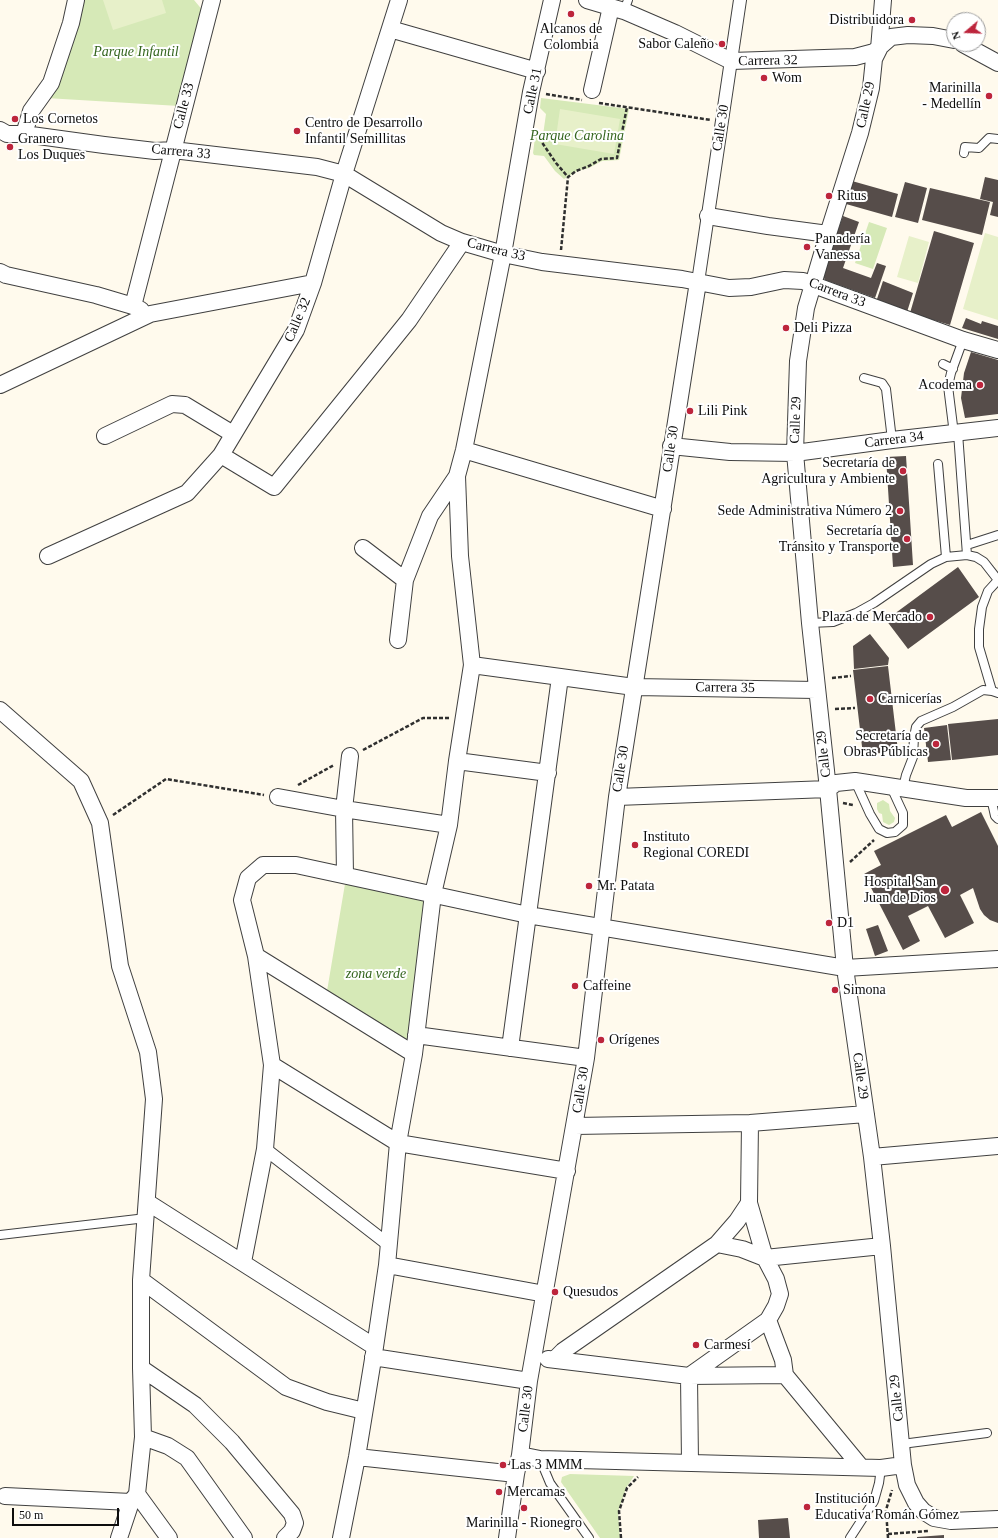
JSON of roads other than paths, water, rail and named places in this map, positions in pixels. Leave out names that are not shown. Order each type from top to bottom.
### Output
[{"type":"street","points":[[24,134],[32,111],[51,83],[71,23],[76,0]]},
{"type":"street","name":"Calle 33","points":[[133,306],[212,0]]},
{"type":"street","name":"Calle 32","points":[[48,556],[187,493],[221,455],[296,330],[313,283],[344,174],[399,0]]},
{"type":"street","name":"Calle 31","points":[[458,476],[503,254],[531,92],[552,0]]},
{"type":"street","name":"Carrera 32","points":[[587,0],[621,6],[731,61],[855,57],[878,50],[891,37],[908,35],[933,36],[946,38]]},
{"type":"street","name":"Calle 30","points":[[507,1538],[530,1381],[586,1058],[617,797],[698,282],[740,0]]},
{"type":"street","name":"Calle 29","points":[[883,0],[878,50],[874,59],[871,88],[860,133],[806,308],[798,361],[795,453],[816,690],[828,789],[845,968],[872,1157],[907,1485],[910,1494],[916,1503],[923,1511],[934,1518],[951,1521],[998,1519]]},
{"type":"street","points":[[591,98],[621,6]]},
{"type":"street","points":[[390,29],[537,71]]},
{"type":"street","points":[[979,52],[998,62]]},
{"type":"street","name":"Carrera 33","points":[[2,136],[24,134],[155,151],[173,150],[317,167],[344,174],[441,233],[462,242],[503,254],[560,264],[698,282],[729,288],[751,287],[784,280],[803,280],[963,340],[998,350]]},
{"type":"street","points":[[708,216],[828,234]]},
{"type":"street","points":[[221,455],[274,488],[409,320],[462,242]]},
{"type":"street","points":[[2,277],[96,295],[133,306],[150,314]]},
{"type":"street","points":[[0,385],[150,314],[313,283]]},
{"type":"street","points":[[106,436],[172,404],[185,405],[233,434]]},
{"type":"street","name":"Carrera 34","points":[[671,446],[730,452],[795,453],[998,428]]},
{"type":"street","points":[[464,450],[662,509]]},
{"type":"street","points":[[398,640],[405,580],[430,516],[458,476]]},
{"type":"street","points":[[341,1538],[357,1457],[374,1352],[387,1265],[398,1143],[414,1054],[433,894],[449,825],[472,665],[460,556],[458,476]]},
{"type":"street","points":[[363,548],[405,580]]},
{"type":"street","name":"Carrera 35","points":[[472,665],[634,687],[816,690]]},
{"type":"street","points":[[510,1048],[560,677]]},
{"type":"street","points":[[0,710],[81,781],[100,822],[120,966],[148,1052],[154,1099],[141,1280],[143,1437],[134,1498],[119,1538]]},
{"type":"street","points":[[346,875],[344,809],[350,756]]},
{"type":"street","points":[[457,761],[548,773]]},
{"type":"street","points":[[617,797],[828,789],[836,783],[855,781],[966,798],[995,798]]},
{"type":"street","points":[[278,797],[449,825]]},
{"type":"street","points":[[242,1262],[265,1149],[272,1065],[256,956],[242,900],[248,878],[263,865],[296,865],[528,915],[602,926],[845,968],[998,959]]},
{"type":"street","points":[[256,956],[414,1054]]},
{"type":"street","points":[[416,1035],[586,1058]]},
{"type":"street","points":[[272,1065],[398,1143],[567,1171]]},
{"type":"street","points":[[575,1126],[750,1123],[866,1114]]},
{"type":"street","points":[[689,1376],[768,1320],[776,1306],[780,1294],[776,1279],[765,1258],[749,1203],[750,1123]]},
{"type":"street","points":[[872,1157],[998,1146]]},
{"type":"street","points":[[265,1149],[389,1245]]},
{"type":"street","points":[[554,1360],[563,1351],[717,1244],[737,1221],[749,1203]]},
{"type":"street","points":[[147,1210],[242,1262],[374,1352],[530,1381]]},
{"type":"street","points":[[717,1244],[742,1249],[765,1258],[882,1246]]},
{"type":"street","points":[[387,1265],[545,1294]]},
{"type":"street","points":[[141,1280],[286,1387],[327,1402],[364,1411]]},
{"type":"street","points":[[768,1320],[783,1360],[785,1375],[861,1467]]},
{"type":"street","points":[[534,1358],[689,1376],[785,1375]]},
{"type":"street","points":[[141,1368],[195,1405],[232,1442],[292,1514],[295,1523],[292,1531],[285,1538]]},
{"type":"street","points":[[689,1376],[690,1463]]},
{"type":"street","points":[[143,1437],[168,1446],[187,1458],[244,1538]]},
{"type":"street","points":[[520,1455],[540,1459],[881,1468],[904,1465]]},
{"type":"street","points":[[357,1457],[516,1474]]},
{"type":"street","points":[[5,1496],[134,1498],[169,1538]]},
{"type":"lane","points":[[964,153],[965,147],[979,148],[988,138],[998,139]]},
{"type":"lane","points":[[963,340],[952,369],[948,386],[956,433],[967,555]]},
{"type":"lane","points":[[943,364],[952,369]]},
{"type":"lane","points":[[864,378],[882,383],[886,389],[892,440]]},
{"type":"lane","points":[[938,464],[946,557]]},
{"type":"lane","points":[[967,545],[998,535]]},
{"type":"lane","points":[[810,623],[833,622],[856,612],[874,603],[931,564],[946,557],[967,555],[976,556],[984,562],[998,580],[988,591],[982,607],[979,628],[979,647],[995,692],[983,690],[953,707],[921,721],[916,727],[913,757],[906,775],[897,788],[903,813],[903,825],[895,832],[887,833],[879,829],[870,814],[855,781]]},
{"type":"lane","points":[[995,798],[995,816],[998,819]]},
{"type":"lane","points":[[0,1235],[147,1210]]},
{"type":"lane","points":[[902,1444],[987,1434]]},
{"type":"lane","points":[[540,1459],[550,1483],[589,1538]]},
{"type":"lane","points":[[850,1538],[874,1501],[881,1468]]},
{"type":"place","name":"Alcanos de Colombia","points":[[571,14]]},
{"type":"place","name":"Distribuidora","points":[[912,20]]},
{"type":"place","name":"Sabor Caleño","points":[[722,44]]},
{"type":"place","name":"Wom","points":[[764,78]]},
{"type":"place","name":"Marinilla - Medellín","points":[[989,96]]},
{"type":"place","name":"Los Cornetos","points":[[15,119]]},
{"type":"place","name":"Centro de Desarrollo Infantil Semillitas","points":[[297,131]]},
{"type":"place","name":"Granero Los Duques","points":[[10,147]]},
{"type":"place","name":"Ritus","points":[[829,196]]},
{"type":"place","name":"Panadería Vanessa","points":[[807,247]]},
{"type":"place","name":"Deli Pizza","points":[[786,328]]},
{"type":"place","name":"Acodema","points":[[980,385]]},
{"type":"place","name":"Lili Pink","points":[[690,411]]},
{"type":"place","name":"Secretaría de Agricultura y Ambiente","points":[[903,471]]},
{"type":"place","name":"Sede Administrativa Número 2","points":[[900,511]]},
{"type":"place","name":"Secretaría de Tránsito y Transporte","points":[[907,539]]},
{"type":"place","name":"Plaza de Mercado","points":[[930,617]]},
{"type":"place","name":"Carnicerías","points":[[870,699]]},
{"type":"place","name":"Secretaría de Obras Públicas","points":[[936,744]]},
{"type":"place","name":"Instituto Regional COREDI","points":[[635,845]]},
{"type":"place","name":"Mr. Patata","points":[[589,886]]},
{"type":"place","name":"Hospital San Juan de Dios","points":[[945,890]]},
{"type":"place","name":"D1","points":[[829,923]]},
{"type":"place","name":"Caffeine","points":[[575,986]]},
{"type":"place","name":"Simona","points":[[835,990]]},
{"type":"place","name":"Orígenes","points":[[601,1040]]},
{"type":"place","name":"Quesudos","points":[[555,1292]]},
{"type":"place","name":"Carmesí","points":[[696,1345]]},
{"type":"place","name":"Las 3 MMM","points":[[503,1465]]},
{"type":"place","name":"Mercamas","points":[[499,1492]]},
{"type":"place","name":"Institución Educativa Román Gómez","points":[[807,1507]]},
{"type":"place","name":"Marinilla - Rionegro","points":[[524,1508]]},
{"type":"park label","name":"Parque Infantil","points":[[136,52]]},
{"type":"park label","name":"Parque Carolina","points":[[577,136]]},
{"type":"park label","name":"zona verde","points":[[376,974]]}]
